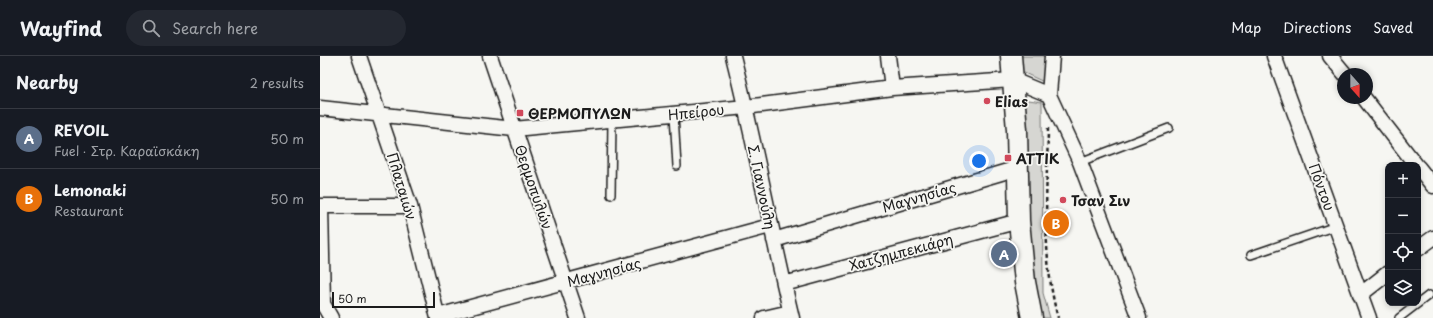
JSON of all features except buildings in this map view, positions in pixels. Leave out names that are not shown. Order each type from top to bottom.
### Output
[{"type":"main road","points":[[1010,56],[1013,80],[1018,168],[1019,221],[1025,282],[1032,318]]},
{"type":"street","name":"Πλαταιών","points":[[359,56],[410,206],[438,317]]},
{"type":"street","name":"Θερμοπυλών","points":[[490,56],[578,318]]},
{"type":"street","name":"Σ. Γιαννούλη","points":[[733,56],[746,107],[772,233],[791,315]]},
{"type":"street","points":[[888,56],[892,88]]},
{"type":"street","points":[[1052,56],[1049,95],[1080,162],[1139,318]]},
{"type":"street","name":"Πόντου","points":[[1274,56],[1369,318]]},
{"type":"street","points":[[1330,56],[1340,68]]},
{"type":"street","name":"Ηπείρου","points":[[320,108],[514,129],[746,107],[892,88],[1013,80]]},
{"type":"street","points":[[1013,80],[1049,95]]},
{"type":"street","points":[[1369,104],[1414,162]]},
{"type":"street","name":"Μαγνησίας","points":[[438,317],[567,283],[772,233],[1018,168]]},
{"type":"street","points":[[1421,171],[1433,186]]},
{"type":"street","points":[[331,318],[322,308],[320,206],[410,206]]},
{"type":"street","name":"Χατζημπεκιάρη","points":[[784,284],[1019,221]]},
{"type":"street","points":[[1421,247],[1433,238]]},
{"type":"street","points":[[1360,294],[1385,275]]},
{"type":"street","points":[[764,318],[791,315]]},
{"type":"lane","points":[[674,114],[677,166]]},
{"type":"lane","points":[[611,195],[612,120]]},
{"type":"lane","points":[[1080,162],[1169,128]]},
{"type":"lane","points":[[1251,255],[1336,226]]},
{"type":"lane","points":[[1399,318],[1429,295]]},
{"type":"path","points":[[1048,126],[1047,218],[1051,292],[1058,318]]},
{"type":"shaded area","points":[[1020,56],[1046,56],[1044,82],[1022,72]]},
{"type":"shaded area","points":[[1022,99],[1042,102],[1043,293],[1050,318],[1039,318],[1034,296]]},
{"type":"place","name":"Elias","points":[[987,101]]},
{"type":"place","name":"ΘΕΡΜΟΠΥΛΏΝ","points":[[520,113]]},
{"type":"place","name":"ΑΤΤΙΚ","points":[[1008,158]]},
{"type":"place","name":"Τσαν Σιν","points":[[1063,200]]},
{"type":"place","name":"Lemonaki","points":[[1056,223]]},
{"type":"place","name":"REVOIL","points":[[1004,254]]}]
